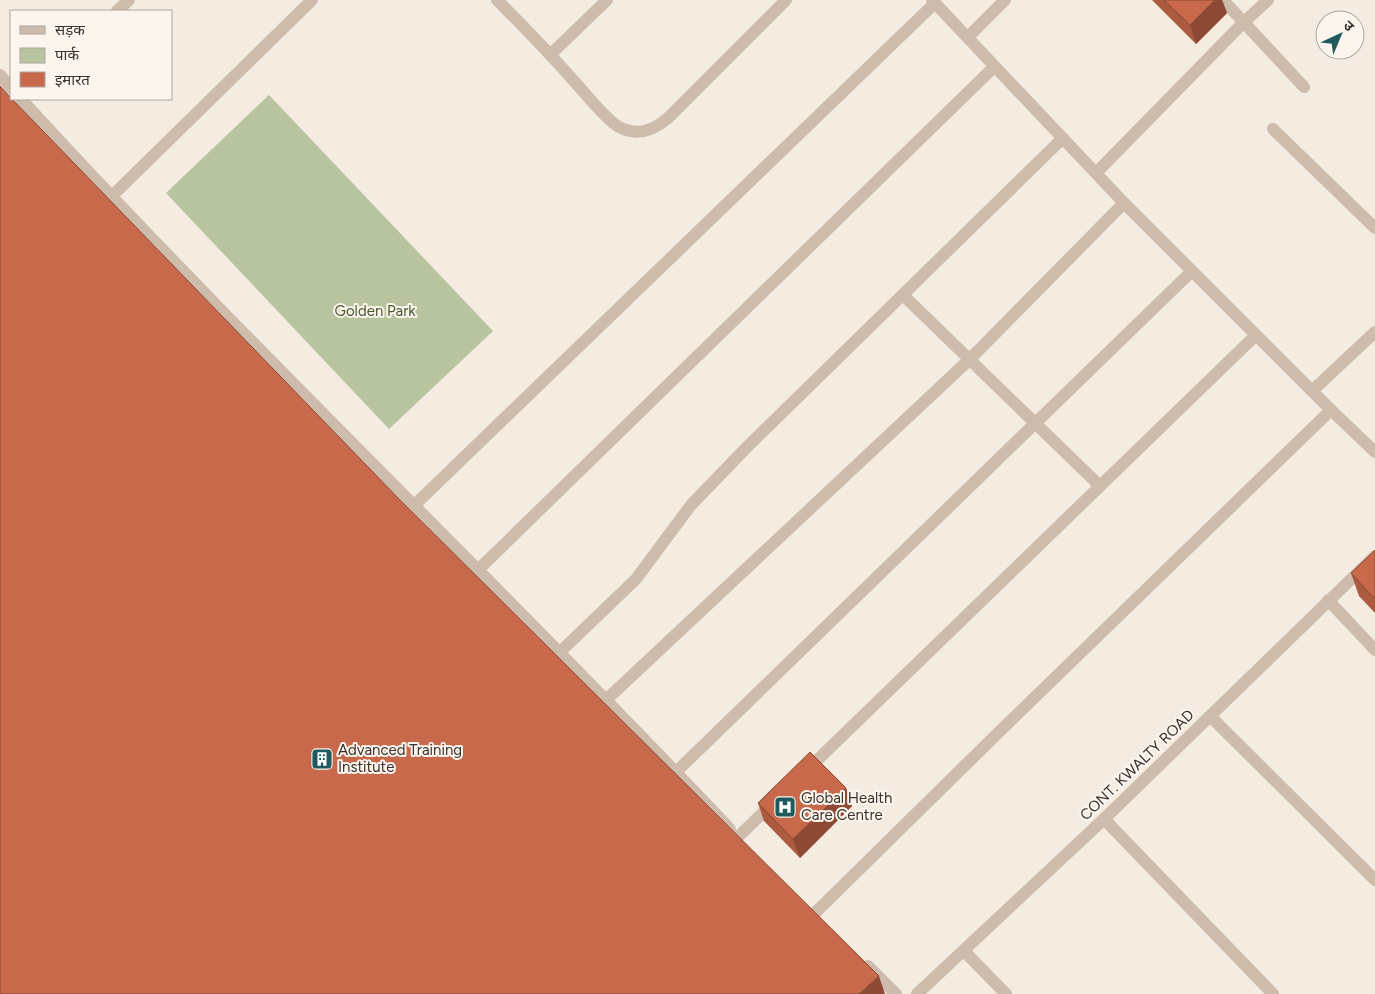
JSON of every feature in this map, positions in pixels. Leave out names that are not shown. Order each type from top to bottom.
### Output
[{"type":"street","points":[[118,10],[129,0]]},
{"type":"street","points":[[111,197],[312,0]]},
{"type":"street","points":[[550,54],[607,0]]},
{"type":"street","points":[[499,1],[599,109],[619,127],[634,131],[651,130],[668,118],[786,0]]},
{"type":"street","points":[[968,37],[1006,0]]},
{"type":"street","points":[[1223,0],[1304,86]]},
{"type":"street","points":[[1096,172],[1243,22],[1268,0]]},
{"type":"street","points":[[387,532],[934,1],[994,67],[1064,138],[1124,203],[1375,452]]},
{"type":"street","points":[[479,569],[994,67]]},
{"type":"street","points":[[0,75],[10,87]]},
{"type":"street","points":[[26,100],[111,197],[479,569],[741,841],[781,796]]},
{"type":"street","points":[[1273,129],[1375,228]]},
{"type":"street","points":[[559,653],[636,579],[692,505],[742,453],[1064,138]]},
{"type":"street","points":[[606,700],[968,360],[1124,203]]},
{"type":"street","points":[[676,772],[1192,271]]},
{"type":"street","points":[[903,294],[968,360],[1100,486]]},
{"type":"street","points":[[1312,391],[1375,332]]},
{"type":"street","points":[[795,782],[1256,335]]},
{"type":"street","points":[[815,913],[1331,410]]},
{"type":"street","name":"CONT. KWALTY ROAD","points":[[917,994],[1104,820],[1375,556]]},
{"type":"street","points":[[1328,600],[1375,650]]},
{"type":"street","points":[[1211,717],[1375,880]]},
{"type":"street","points":[[1104,820],[1273,994]]},
{"type":"street","points":[[964,951],[1006,994]]},
{"type":"street","points":[[862,960],[896,994]]},
{"type":"green space","name":"Golden Park","points":[[269,95],[493,331],[389,429],[166,193]]},
{"type":"building","points":[[1164,0],[1215,0],[1190,25]]},
{"type":"building","name":"Advanced Training Institute","points":[[0,86],[10,97],[10,100],[13,100],[399,499],[879,976],[859,994],[0,994]]},
{"type":"building","points":[[1375,550],[1375,599],[1351,573]]},
{"type":"building","points":[[810,752],[846,788],[793,839],[758,803]]},
{"type":"place","name":"Advanced Training Institute","points":[[322,759]]},
{"type":"place","name":"Global Health Care Centre","points":[[785,807]]}]
